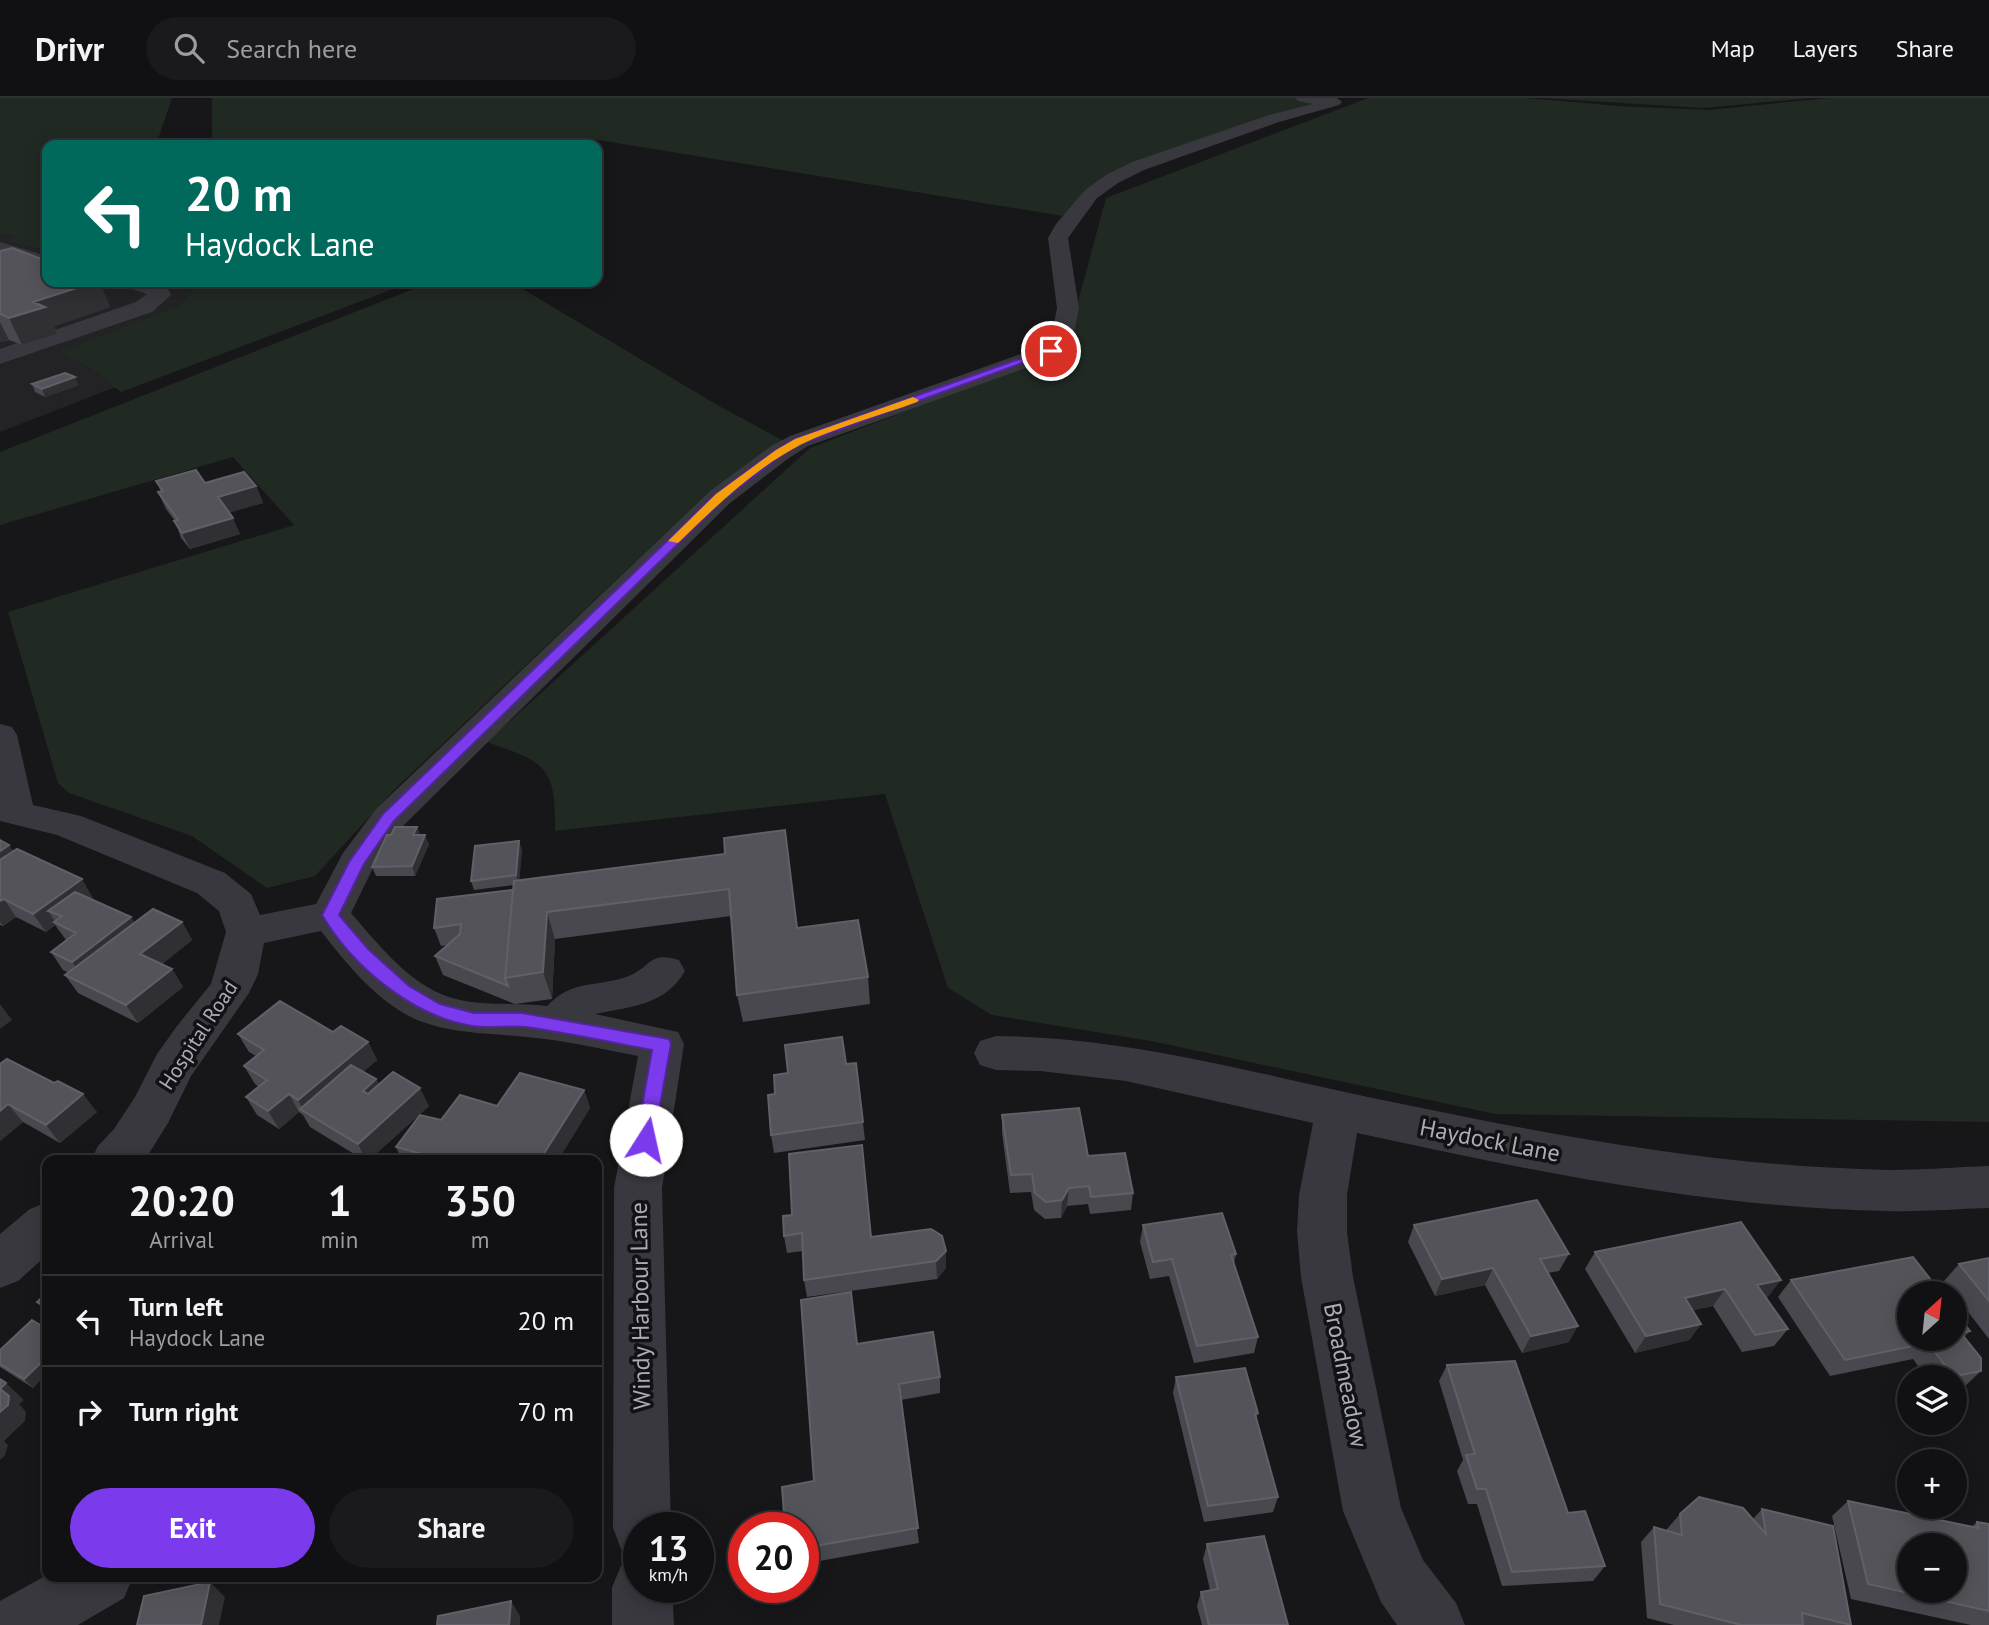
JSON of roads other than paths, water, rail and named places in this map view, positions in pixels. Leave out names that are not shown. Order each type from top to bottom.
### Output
[{"type":"street","points":[[330,915],[357,862],[388,818],[720,497],[799,441],[1051,351],[1062,338],[1068,308],[1058,238],[1091,194],[1112,179],[1138,166],[1259,123],[1334,102],[1303,98]]},
{"type":"street","points":[[1259,123],[1282,99]]},
{"type":"street","points":[[0,248],[42,261]]},
{"type":"street","points":[[5,351],[144,307],[159,295],[159,290],[149,287]]},
{"type":"street","points":[[53,330],[87,322],[106,321]]},
{"type":"street","points":[[0,735],[8,811],[68,825],[211,883],[237,904],[246,932],[330,915]]},
{"type":"street","points":[[330,915],[362,954],[403,991],[435,1010],[474,1020],[522,1020],[556,1024],[573,1006],[584,1000],[642,989],[664,971]]},
{"type":"street","name":"Hospital Road","points":[[120,1155],[152,1110],[173,1067],[192,1038],[228,993],[237,974],[246,932]]},
{"type":"street","name":"Windy Harbour Lane","points":[[556,1024],[662,1044],[638,1188],[642,1512]]},
{"type":"street","name":"Haydock Lane","points":[[996,1053],[1080,1055],[1135,1063],[1338,1110],[1568,1156],[1717,1179],[1875,1190],[1989,1187]]},
{"type":"street","name":"Broadmeadow","points":[[1338,1110],[1323,1195],[1322,1232],[1327,1277],[1372,1511],[1402,1581],[1434,1625]]},
{"type":"street","points":[[18,1625],[92,1582]]},
{"type":"street","points":[[642,1603],[643,1625]]}]
